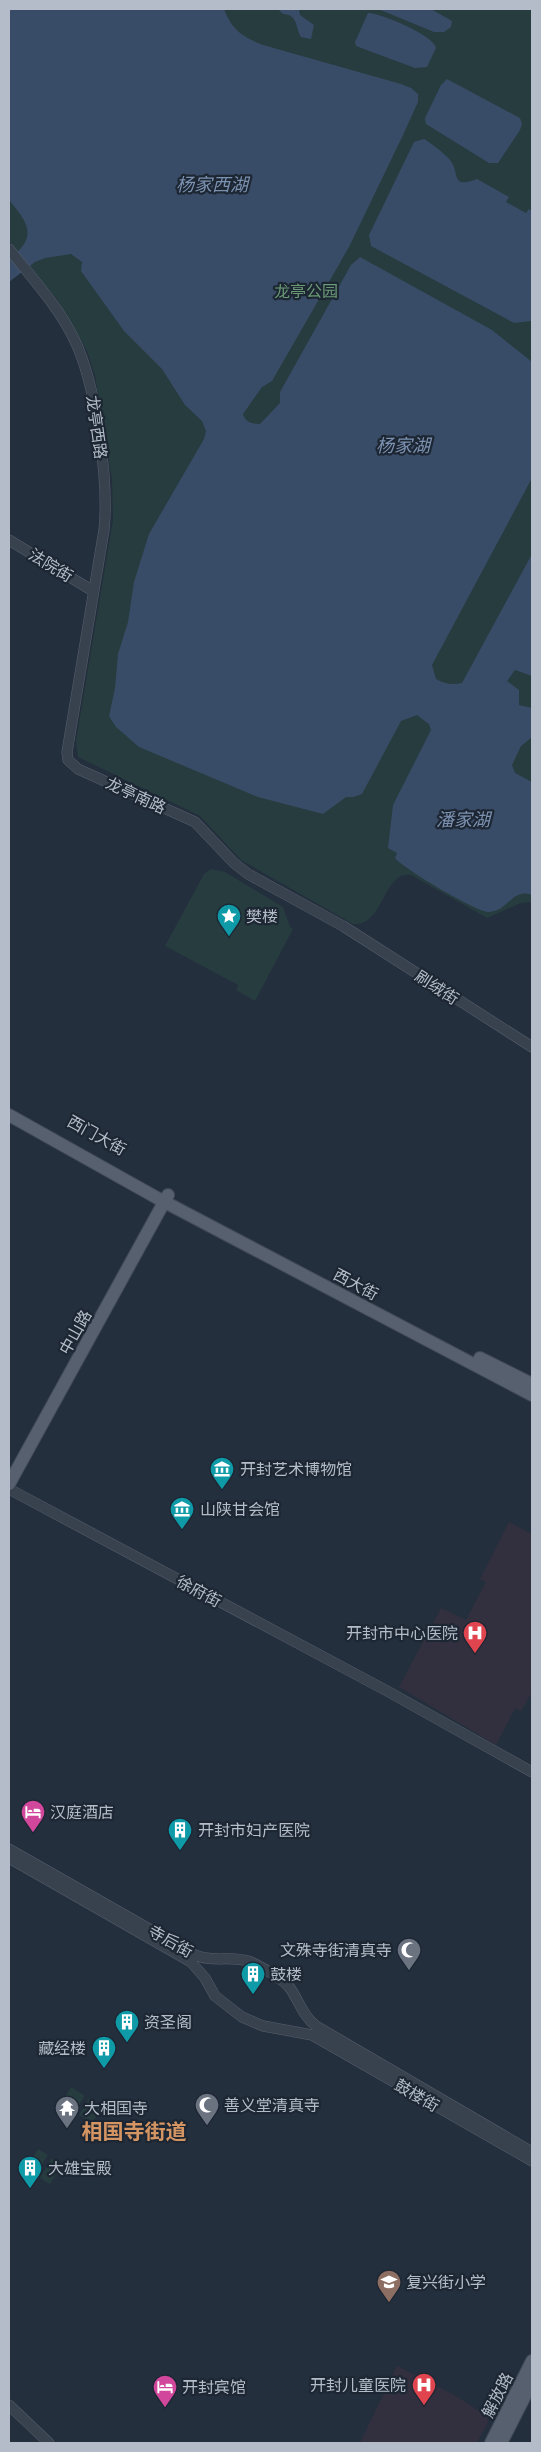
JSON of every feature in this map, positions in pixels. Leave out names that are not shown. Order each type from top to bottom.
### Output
[{"type":"main road","name":"西门大街","points":[[9,1106],[164,1196]]},
{"type":"main road","name":"西门大街","points":[[9,1115],[164,1196]]},
{"type":"main road","name":"西大街","points":[[164,1196],[532,1384]]},
{"type":"main road","name":"西大街","points":[[164,1196],[532,1395]]},
{"type":"main road","name":"中山路","points":[[9,1470],[164,1196]]},
{"type":"main road","name":"中山路","points":[[9,1484],[164,1196]]},
{"type":"main road","name":"解放路","points":[[491,2443],[532,2361]]},
{"type":"main road","name":"解放路","points":[[501,2443],[532,2382]]},
{"type":"street","name":"龙亭西路","points":[[9,249],[53,304],[74,338],[91,388],[106,501],[93,591]]},
{"type":"street","name":"法院街","points":[[9,540],[93,591]]},
{"type":"street","name":"龙亭南路","points":[[93,591],[67,752],[71,763],[195,822],[240,869],[343,926]]},
{"type":"street","name":"刷绒街","points":[[343,926],[532,1047]]},
{"type":"street","name":"徐府街","points":[[9,1489],[389,1692],[532,1772]]},
{"type":"street","name":"寺后街","points":[[9,1849],[195,1955],[207,1959],[243,1960],[252,1963],[288,1986],[306,2017],[323,2030]]},
{"type":"street","name":"寺后街","points":[[9,1858],[191,1962],[206,1978],[215,1996],[242,2017],[263,2026],[301,2033]]},
{"type":"street","name":"鼓楼街","points":[[323,2030],[532,2152]]},
{"type":"street","name":"鼓楼街","points":[[301,2033],[312,2035],[532,2161]]},
{"type":"street","points":[[9,2405],[49,2443]]},
{"type":"shaded area","name":"开封市中心医院","points":[[509,1522],[532,1534],[532,1692],[521,1711],[515,1708],[496,1745],[399,1687],[441,1608],[466,1620],[486,1582],[480,1579]]},
{"type":"shaded area","name":"开封儿童医院","points":[[397,2366],[456,2396],[487,2416],[488,2422],[477,2443],[360,2443]]},
{"type":"green space","name":"龙亭公园","points":[[9,9],[532,9],[532,902],[521,903],[487,918],[411,875],[402,876],[394,881],[371,917],[363,923],[353,924],[241,860],[200,816],[78,757],[76,741],[113,520],[112,480],[95,375],[87,351],[56,298],[9,241]]},
{"type":"green space","name":"樊楼","points":[[211,869],[225,872],[283,907],[290,927],[293,929],[255,1001],[236,990],[238,985],[165,946],[204,874]]},
{"type":"green space","points":[[71,2087],[85,2096],[74,2112],[61,2104]]},
{"type":"green space","points":[[89,2098],[102,2107],[92,2123],[79,2115]]},
{"type":"green space","points":[[38,2149],[48,2155],[35,2175],[26,2169]]},
{"type":"green space","points":[[52,2158],[62,2164],[50,2184],[40,2178]]},
{"type":"water","name":"龙亭公园","points":[[9,9],[224,9],[235,28],[244,36],[256,42],[401,84],[411,88],[418,94],[418,102],[349,247],[272,381],[262,387],[243,414],[249,422],[260,424],[280,403],[280,392],[351,265],[360,257],[492,330],[532,362],[532,478],[432,665],[436,679],[449,684],[462,683],[532,554],[532,676],[515,670],[507,681],[519,690],[519,705],[532,708],[532,737],[521,746],[512,765],[515,773],[532,782],[532,895],[520,894],[495,911],[482,910],[456,898],[412,871],[395,858],[397,853],[388,848],[393,805],[431,730],[429,724],[417,715],[401,721],[362,794],[346,797],[323,814],[258,797],[139,747],[116,727],[109,716],[115,688],[118,654],[128,622],[134,582],[149,534],[204,439],[206,431],[202,421],[185,405],[162,369],[124,331],[81,271],[82,262],[71,254],[45,258],[35,262],[9,282],[9,259],[24,244],[27,230],[22,216],[9,200]]},
{"type":"water","points":[[278,9],[299,9],[300,15],[314,25],[311,39],[301,37],[294,19],[283,14]]},
{"type":"water","points":[[378,9],[431,9],[452,21],[451,27],[444,32],[434,32]]},
{"type":"water","points":[[368,13],[407,26],[427,37],[436,48],[427,67],[415,68],[356,46],[355,42]]},
{"type":"water","points":[[447,79],[520,118],[522,124],[520,130],[498,163],[489,163],[426,124],[425,118],[441,85]]},
{"type":"water","points":[[424,139],[449,159],[459,181],[468,182],[477,179],[509,197],[506,202],[526,213],[529,209],[532,211],[531,321],[514,323],[371,246],[369,235],[414,142]]},
{"type":"place","name":"樊楼","points":[[229,937]]},
{"type":"place","name":"开封艺术博物馆","points":[[222,1490]]},
{"type":"place","name":"山陕甘会馆","points":[[182,1530]]},
{"type":"place","name":"开封市中心医院","points":[[475,1654]]},
{"type":"place","name":"汉庭酒店","points":[[33,1833]]},
{"type":"place","name":"开封市妇产医院","points":[[180,1851]]},
{"type":"place","name":"文殊寺街清真寺","points":[[409,1971]]},
{"type":"place","name":"鼓楼","points":[[253,1995]]},
{"type":"place","name":"资圣阁","points":[[127,2043]]},
{"type":"place","name":"藏经楼","points":[[104,2069]]},
{"type":"place","name":"善义堂清真寺","points":[[207,2126]]},
{"type":"place","name":"大相国寺","points":[[67,2129]]},
{"type":"place","name":"大雄宝殿","points":[[30,2189]]},
{"type":"place","name":"复兴街小学","points":[[389,2303]]},
{"type":"place","name":"开封儿童医院","points":[[424,2406]]},
{"type":"place","name":"开封宾馆","points":[[165,2408]]},
{"type":"district","name":"相国寺街道","points":[[134,2132]]},
{"type":"water label","name":"杨家西湖","points":[[212,185]]},
{"type":"water label","name":"杨家湖","points":[[403,446]]},
{"type":"water label","name":"潘家湖","points":[[463,820]]}]
